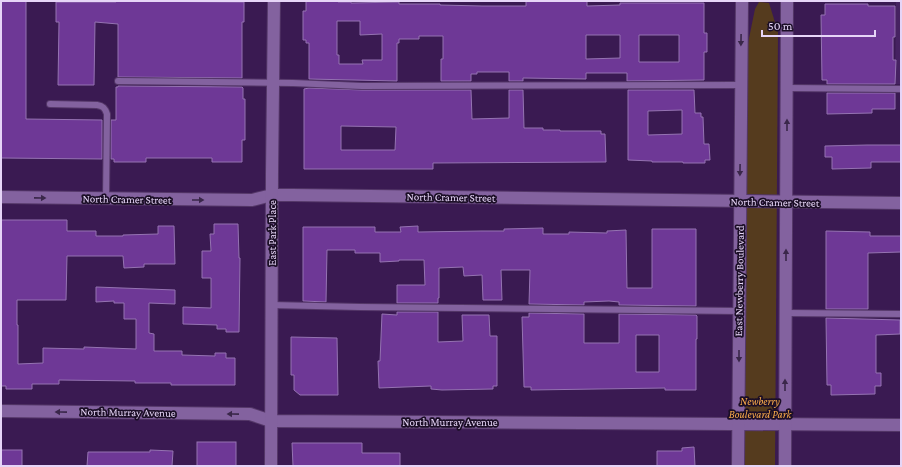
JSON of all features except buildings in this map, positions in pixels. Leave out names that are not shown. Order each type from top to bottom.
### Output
[{"type":"street","name":"East Park Place","points":[[271,466],[274,1]]},
{"type":"street","name":"East Newberry Boulevard","points":[[738,466],[742,1]]},
{"type":"street","points":[[785,466],[787,1]]},
{"type":"street","name":"North Cramer Street","points":[[1,197],[252,200],[272,195],[901,203]]},
{"type":"street","name":"North Murray Avenue","points":[[1,411],[250,414],[271,421],[901,424]]},
{"type":"lane","points":[[118,81],[362,86],[741,85]]},
{"type":"lane","points":[[787,88],[901,89]]},
{"type":"lane","points":[[50,104],[97,105],[105,108],[107,114],[106,199]]},
{"type":"lane","points":[[271,305],[739,311]]},
{"type":"lane","points":[[786,313],[901,314]]},
{"type":"shaded area","points":[[896,1],[901,1],[901,84],[895,84]]},
{"type":"green space","name":"Newberry Boulevard Park","points":[[759,2],[769,3],[778,32],[775,466],[744,466],[747,48],[755,9]]}]
